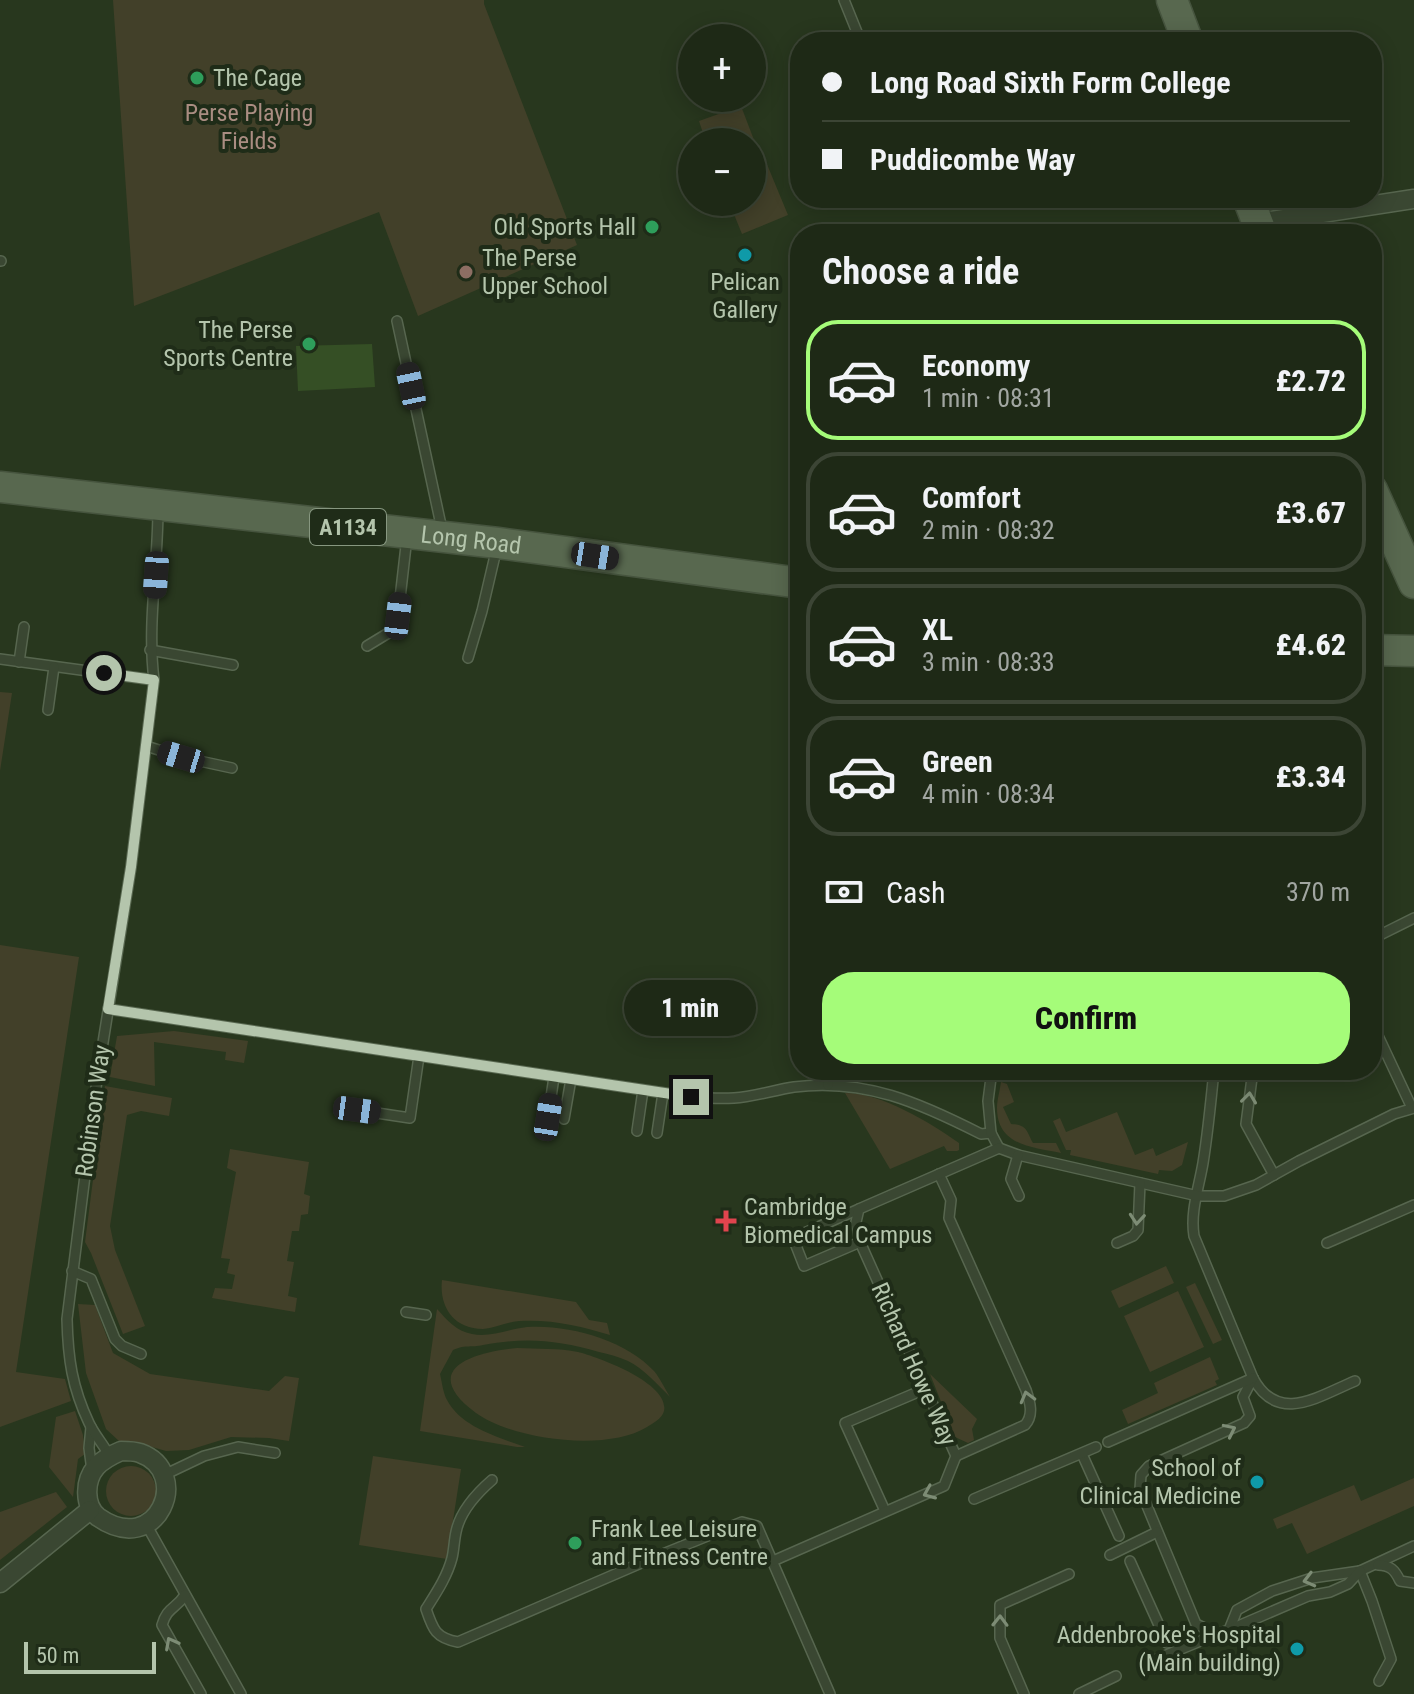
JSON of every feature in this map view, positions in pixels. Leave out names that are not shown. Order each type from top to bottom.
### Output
[{"type":"main road","points":[[1172,0],[1184,32]]},
{"type":"main road","name":"Long Road","points":[[0,487],[498,543],[790,582]]},
{"type":"main road","points":[[1382,512],[1414,583]]},
{"type":"main road","points":[[1382,650],[1414,651]]},
{"type":"street","points":[[1382,203],[1414,199]]},
{"type":"street","points":[[1256,218],[1339,208]]},
{"type":"street","points":[[121,1451],[138,1452],[153,1460],[164,1475],[167,1490],[164,1503],[157,1515],[146,1524],[121,1529],[90,1510],[87,1495],[92,1474],[94,1468],[109,1455],[121,1451]]},
{"type":"street","points":[[0,1583],[90,1510]]},
{"type":"lane","points":[[844,0],[857,32]]},
{"type":"lane","points":[[397,321],[441,525],[440,537]]},
{"type":"lane","name":"Robinson Way","points":[[109,1455],[91,1427],[76,1390],[68,1356],[67,1319],[97,1080],[131,867],[154,680],[150,650],[158,506]]},
{"type":"lane","points":[[367,646],[390,632],[398,616],[408,533]]},
{"type":"lane","points":[[468,658],[498,543]]},
{"type":"lane","points":[[19,662],[24,627]]},
{"type":"lane","points":[[150,650],[233,665]]},
{"type":"lane","points":[[0,659],[154,680]]},
{"type":"lane","points":[[48,710],[54,667]]},
{"type":"lane","points":[[146,746],[232,768]]},
{"type":"lane","points":[[1382,934],[1414,918]]},
{"type":"lane","points":[[108,1009],[710,1099],[735,1098],[795,1087],[828,1085],[865,1088],[903,1099],[981,1134],[991,1133]]},
{"type":"lane","points":[[991,1080],[988,1101],[991,1133],[999,1148],[1198,1196],[1224,1196],[1256,1185],[1394,1114],[1413,1108],[1382,1044]]},
{"type":"lane","points":[[357,1110],[410,1118],[419,1056]]},
{"type":"lane","points":[[548,1117],[554,1077]]},
{"type":"lane","points":[[564,1119],[571,1079]]},
{"type":"lane","points":[[828,1085],[829,1080]]},
{"type":"lane","points":[[1213,1080],[1198,1196],[1192,1216],[1194,1236],[1253,1378],[1260,1390],[1280,1404],[1291,1405],[1355,1381]]},
{"type":"lane","points":[[1252,1080],[1246,1124],[1274,1175]]},
{"type":"lane","points":[[637,1131],[643,1090]]},
{"type":"lane","points":[[657,1133],[663,1093]]},
{"type":"lane","points":[[860,1242],[804,1266],[793,1238],[999,1148]]},
{"type":"lane","points":[[1018,1155],[1011,1179],[1019,1196]]},
{"type":"lane","points":[[939,1174],[951,1200],[949,1218],[1031,1407],[1029,1421],[1025,1425],[956,1456]]},
{"type":"lane","points":[[1117,1243],[1133,1236],[1138,1230],[1140,1183]]},
{"type":"lane","points":[[1327,1243],[1414,1205]]},
{"type":"lane","name":"Richard Howe Way","points":[[773,1561],[944,1486],[956,1456],[860,1242],[856,1222],[859,1209]]},
{"type":"lane","points":[[72,1271],[91,1279],[115,1339],[122,1346],[141,1354]]},
{"type":"lane","points":[[406,1312],[426,1315]]},
{"type":"lane","points":[[1108,1442],[1253,1378]]},
{"type":"lane","points":[[1217,1634],[1196,1624],[1140,1489],[1141,1475],[1149,1466],[1244,1423],[1250,1416],[1243,1397],[1253,1378]]},
{"type":"lane","points":[[885,1511],[845,1423],[925,1389]]},
{"type":"lane","name":"Robinson Way","points":[[91,1427],[89,1448],[92,1474]]},
{"type":"lane","points":[[164,1475],[204,1456],[238,1447],[275,1453]]},
{"type":"lane","points":[[974,1499],[1096,1447]]},
{"type":"lane","points":[[1082,1454],[1119,1536]]},
{"type":"lane","points":[[492,1480],[469,1505],[456,1529],[452,1557],[444,1580],[426,1609],[432,1629],[441,1641],[458,1642],[742,1522],[757,1526],[830,1694]]},
{"type":"lane","points":[[146,1524],[241,1694]]},
{"type":"lane","points":[[1110,1555],[1157,1532]]},
{"type":"lane","points":[[1157,1659],[1308,1596],[1330,1592],[1348,1584],[1360,1571],[1414,1546]]},
{"type":"lane","points":[[1130,1561],[1167,1643]]},
{"type":"lane","points":[[1371,1565],[1386,1565],[1396,1571],[1400,1581],[1414,1583]]},
{"type":"lane","points":[[1229,1630],[1237,1610],[1272,1591],[1312,1578],[1360,1571]]},
{"type":"lane","points":[[1360,1571],[1391,1659],[1379,1681]]},
{"type":"lane","points":[[1024,1694],[1000,1638],[1000,1605],[1069,1574]]},
{"type":"lane","points":[[185,1595],[165,1615],[162,1625],[201,1694]]},
{"type":"lane","points":[[1079,1694],[1116,1676]]},
{"type":"green space","name":"Perse Playing Fields","points":[[113,0],[484,0],[577,245],[418,316],[379,212],[134,306]]},
{"type":"green space","points":[[724,112],[743,112],[749,128],[701,128],[699,121]]},
{"type":"green space","points":[[766,162],[788,215],[742,234],[735,216],[766,216]]},
{"type":"green space","points":[[0,692],[12,693],[0,771]]},
{"type":"green space","points":[[0,945],[79,957],[16,1372],[65,1379],[71,1401],[0,1427]]},
{"type":"green space","points":[[174,1031],[248,1041],[244,1063],[225,1060],[226,1052],[154,1042],[155,1086],[110,1077],[117,1036]]},
{"type":"green space","points":[[1001,1082],[1007,1084],[1014,1102],[1003,1107],[1011,1124],[1023,1127],[1033,1143],[1056,1143],[1061,1153],[1028,1146],[1003,1130],[997,1108]]},
{"type":"green space","points":[[105,1086],[172,1098],[169,1116],[141,1111],[127,1115],[110,1226],[115,1250],[145,1326],[123,1334],[85,1242]]},
{"type":"green space","points":[[845,1093],[874,1098],[905,1110],[959,1143],[959,1150],[947,1151],[944,1146],[890,1169]]},
{"type":"green space","points":[[1117,1112],[1135,1155],[1153,1148],[1156,1156],[1188,1142],[1182,1165],[1172,1171],[1159,1170],[1158,1174],[1070,1155],[1071,1150],[1066,1150],[1053,1121],[1060,1118],[1066,1132]]},
{"type":"green space","points":[[230,1149],[309,1162],[304,1194],[310,1196],[308,1214],[301,1215],[299,1231],[292,1231],[287,1261],[294,1262],[288,1296],[297,1298],[295,1312],[212,1298],[215,1288],[232,1289],[235,1275],[227,1273],[230,1259],[221,1258],[236,1172],[227,1168]]},
{"type":"green space","points":[[1166,1266],[1174,1283],[1119,1308],[1111,1291]]},
{"type":"green space","points":[[442,1280],[576,1302],[589,1320],[607,1323],[610,1335],[543,1321],[473,1328],[450,1314],[443,1299]]},
{"type":"green space","points":[[1195,1283],[1222,1340],[1213,1344],[1186,1287]]},
{"type":"green space","points":[[1178,1291],[1204,1347],[1150,1372],[1124,1316]]},
{"type":"green space","points":[[78,1304],[95,1305],[113,1353],[150,1374],[269,1391],[285,1376],[299,1378],[289,1441],[231,1437],[189,1450],[166,1451],[119,1441],[106,1429],[86,1373]]},
{"type":"green space","points":[[437,1309],[466,1333],[485,1335],[543,1327],[595,1336],[642,1360],[656,1374],[670,1397],[634,1364],[584,1348],[528,1341],[465,1347],[453,1350],[440,1374],[447,1400],[471,1424],[525,1447],[420,1431]]},
{"type":"green space","points":[[517,1348],[578,1352],[616,1365],[656,1391],[663,1401],[663,1414],[652,1424],[630,1435],[585,1441],[536,1436],[492,1422],[459,1398],[451,1385],[452,1374],[470,1359]]},
{"type":"green space","points":[[1210,1357],[1219,1379],[1215,1381],[1217,1385],[1128,1424],[1122,1410],[1158,1393],[1154,1383]]},
{"type":"green space","points":[[930,1374],[977,1419],[972,1429],[974,1440],[968,1443],[955,1437]]},
{"type":"green space","points":[[75,1411],[85,1454],[78,1459],[73,1497],[49,1467],[56,1417]]},
{"type":"green space","points":[[373,1456],[461,1469],[447,1559],[359,1545]]},
{"type":"green space","points":[[131,1466],[149,1473],[156,1491],[149,1509],[131,1516],[113,1509],[106,1491],[113,1473]]},
{"type":"green space","points":[[1414,1478],[1414,1506],[1307,1554],[1292,1523],[1277,1529],[1273,1519],[1354,1485],[1361,1501]]},
{"type":"green space","points":[[56,1492],[67,1507],[0,1560],[0,1512]]},
{"type":"shaded area","points":[[372,344],[375,387],[298,391],[296,346]]},
{"type":"place","name":"The Cage","points":[[197,78]]},
{"type":"place","name":"Old Sports Hall","points":[[652,227]]},
{"type":"place","name":"Pelican Gallery","points":[[745,255]]},
{"type":"place","name":"The Perse Upper School","points":[[466,272]]},
{"type":"place","name":"The Perse Sports Centre","points":[[309,344]]},
{"type":"place","name":"Cambridge Biomedical Campus","points":[[726,1221]]},
{"type":"place","name":"School of Clinical Medicine","points":[[1257,1482]]},
{"type":"place","name":"Frank Lee Leisure and Fitness Centre","points":[[575,1543]]},
{"type":"place","name":"Addenbrooke's Hospital (Main building)","points":[[1297,1649]]},
{"type":"route","points":[[104,673],[154,680],[131,867],[108,1009],[691,1097]]}]
